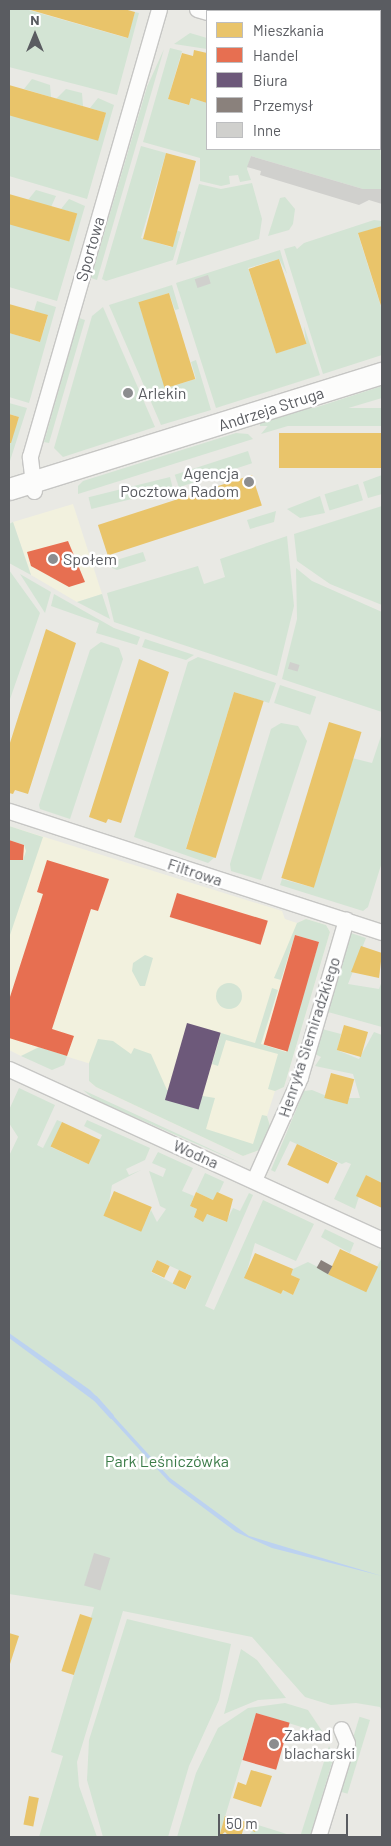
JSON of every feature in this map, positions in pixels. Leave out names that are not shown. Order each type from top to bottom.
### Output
[{"type":"street","name":"Sportowa","points":[[32,485],[30,456],[159,9]]},
{"type":"street","name":"Andrzeja Struga","points":[[9,496],[32,485],[382,374]]},
{"type":"street","name":"Andrzeja Struga","points":[[9,489],[32,485]]},
{"type":"street","name":"Filtrowa","points":[[9,811],[382,932]]},
{"type":"street","name":"Henryka Siemiradzkiego","points":[[254,1180],[300,1077],[346,920]]},
{"type":"street","name":"Wodna","points":[[9,1069],[382,1240]]},
{"type":"street","points":[[318,1837],[347,1743],[341,1729]]},
{"type":"shaded area","points":[[73,504],[102,594],[77,602],[31,575],[13,522]]},
{"type":"shaded area","points":[[9,826],[282,911],[285,919],[297,923],[306,919],[326,925],[330,932],[284,1087],[275,1091],[267,1116],[270,1126],[259,1150],[243,1156],[96,1087],[89,1081],[91,1064],[39,1048],[21,1056],[9,1050]]},
{"type":"green space","points":[[9,9],[25,9],[127,38],[135,12],[139,13],[117,95],[9,67]]},
{"type":"green space","points":[[190,33],[206,38],[206,49],[174,44]]},
{"type":"green space","points":[[170,48],[182,51],[168,99],[188,105],[191,98],[206,103],[206,150],[381,150],[382,189],[363,189],[251,156],[247,169],[251,180],[240,182],[238,175],[229,176],[230,184],[221,186],[200,181],[200,158],[143,142]]},
{"type":"green space","points":[[164,49],[97,280],[91,278],[147,87]]},
{"type":"green space","points":[[32,79],[50,85],[51,97],[24,89]]},
{"type":"green space","points":[[66,89],[82,93],[83,106],[56,99]]},
{"type":"green space","points":[[98,98],[114,105],[87,199],[9,176],[9,114],[98,140],[106,113],[90,108]]},
{"type":"green space","points":[[141,146],[166,153],[141,238],[171,247],[176,230],[181,232],[173,260],[106,281],[102,279]]},
{"type":"green space","points":[[252,183],[262,219],[259,239],[176,265],[199,184],[221,189]]},
{"type":"green space","points":[[36,190],[56,196],[51,207],[28,200]]},
{"type":"green space","points":[[285,197],[295,209],[293,224],[289,230],[268,236],[280,198]]},
{"type":"green space","points":[[69,199],[85,206],[57,301],[9,287],[9,223],[69,241],[77,214],[61,209]]},
{"type":"green space","points":[[374,220],[382,221],[382,226],[358,234],[382,310],[382,355],[323,374],[284,249],[295,246],[297,249],[304,243]]},
{"type":"green space","points":[[280,250],[287,274],[279,259],[248,268],[276,353],[306,344],[304,326],[320,375],[216,408],[176,283]]},
{"type":"green space","points":[[172,285],[179,309],[175,310],[169,293],[139,303],[166,388],[196,379],[191,362],[196,360],[211,410],[161,425],[109,305]]},
{"type":"green space","points":[[37,301],[56,307],[29,403],[9,397],[9,333],[40,342],[48,316],[34,311]]},
{"type":"green space","points":[[103,307],[155,427],[63,457],[54,448],[92,316]]},
{"type":"green space","points":[[79,318],[85,320],[49,443],[44,442]]},
{"type":"green space","points":[[382,386],[382,398],[261,434],[271,422]]},
{"type":"green space","points":[[9,403],[27,408],[9,464],[9,443],[19,417],[9,414]]},
{"type":"green space","points":[[260,408],[382,408],[382,426],[260,426]]},
{"type":"green space","points":[[236,433],[248,434],[253,439],[78,494],[78,486],[83,481]]},
{"type":"green space","points":[[248,451],[252,463],[179,487],[175,475]]},
{"type":"green space","points":[[382,475],[382,494],[368,498],[363,482]]},
{"type":"green space","points":[[170,477],[173,489],[91,509],[88,497]]},
{"type":"green space","points":[[358,484],[363,500],[329,510],[325,494]]},
{"type":"green space","points":[[320,496],[325,513],[300,518],[287,509]]},
{"type":"green space","points":[[382,506],[382,605],[330,584],[297,561],[294,534]]},
{"type":"green space","points":[[276,511],[274,522],[250,529],[247,520]]},
{"type":"green space","points":[[13,522],[31,575],[9,563],[9,524]]},
{"type":"green space","points":[[287,536],[294,606],[277,676],[114,622],[107,593],[198,566],[204,584],[225,577],[220,559]]},
{"type":"green space","points":[[143,552],[146,561],[117,570],[103,564]]},
{"type":"green space","points":[[296,568],[312,581],[382,612],[382,712],[282,679],[297,619]]},
{"type":"green space","points":[[9,570],[40,613],[9,702]]},
{"type":"green space","points":[[20,574],[51,592],[45,613]]},
{"type":"green space","points":[[54,594],[114,628],[140,637],[137,645],[96,633],[99,623],[51,606]]},
{"type":"green space","points":[[102,594],[110,619],[77,602]]},
{"type":"green space","points":[[145,639],[194,655],[186,660],[142,647]]},
{"type":"green space","points":[[101,642],[119,648],[123,659],[70,819],[40,809],[39,805],[90,650]]},
{"type":"green space","points":[[198,657],[276,683],[269,703],[234,692],[186,848],[215,857],[208,863],[134,837],[188,662]]},
{"type":"green space","points":[[280,685],[316,697],[310,715],[274,703]]},
{"type":"green space","points":[[281,723],[298,726],[307,741],[261,880],[231,871],[230,864],[271,729]]},
{"type":"green space","points":[[382,733],[382,862],[368,907],[363,911],[280,885],[282,879],[311,887],[352,758],[372,763]]},
{"type":"green space","points":[[9,826],[43,837],[9,938],[9,860],[23,860],[26,851],[24,845],[9,840]]},
{"type":"green space","points":[[306,919],[326,925],[330,932],[284,1087],[275,1091],[268,1089],[278,1054],[226,1040],[218,1066],[212,1064],[221,1033],[255,1043],[272,988],[278,990],[261,1044],[286,1052],[319,942],[295,935],[281,980],[274,978],[297,923]]},
{"type":"green space","points":[[351,933],[366,938],[348,984],[379,989],[382,981],[382,1027],[328,1012]]},
{"type":"green space","points":[[145,955],[153,958],[145,986],[140,986],[132,971],[133,963]]},
{"type":"green space","points":[[229,983],[238,987],[242,996],[238,1005],[229,1009],[220,1005],[216,996],[220,987]]},
{"type":"green space","points":[[322,1029],[341,1034],[337,1050],[359,1059],[374,1032],[382,1035],[382,1183],[366,1175],[355,1209],[334,1199],[351,1164],[346,1162],[342,1164],[290,1141],[275,1172],[271,1170],[304,1091],[312,1090],[346,1104],[348,1098],[360,1098],[353,1074],[315,1066],[321,1057],[315,1054]]},
{"type":"green space","points":[[98,1039],[113,1041],[131,1054],[134,1048],[151,1054],[167,1090],[215,1098],[206,1129],[253,1144],[262,1115],[267,1116],[270,1126],[259,1150],[243,1156],[96,1087],[89,1081],[89,1063]]},
{"type":"green space","points":[[39,1047],[67,1056],[64,1065],[52,1070],[21,1056]]},
{"type":"green space","name":"Park Leśniczówka","points":[[19,1088],[55,1105],[37,1145],[43,1148],[57,1120],[62,1122],[51,1147],[88,1164],[102,1135],[84,1126],[87,1120],[150,1148],[145,1160],[126,1169],[129,1175],[141,1170],[112,1185],[109,1203],[146,1220],[151,1210],[157,1222],[166,1209],[160,1206],[149,1171],[163,1177],[166,1169],[152,1163],[158,1152],[193,1168],[182,1191],[194,1196],[190,1206],[197,1209],[194,1217],[201,1221],[207,1214],[226,1222],[233,1208],[240,1211],[249,1193],[253,1195],[205,1306],[214,1310],[263,1200],[314,1224],[296,1261],[255,1243],[245,1278],[281,1294],[283,1290],[293,1295],[300,1279],[291,1275],[293,1269],[308,1262],[365,1291],[382,1257],[382,1712],[380,1707],[356,1703],[331,1705],[305,1697],[252,1637],[123,1611],[77,1762],[79,1786],[97,1837],[39,1837],[63,1756],[51,1752],[94,1607],[9,1594],[9,1156],[18,1137],[9,1123],[9,1110]],"holes":[[[157,1260],[192,1276],[186,1290],[151,1272]]]},
{"type":"green space","points":[[83,1090],[245,1165],[95,1100]]},
{"type":"green space","points":[[205,1173],[224,1182],[215,1201],[196,1192]]},
{"type":"green space","points":[[325,1229],[354,1243],[350,1253],[321,1237]]},
{"type":"green space","points":[[127,1619],[231,1644],[219,1700],[189,1766],[168,1837],[103,1837],[87,1780],[89,1740]]},
{"type":"green space","points":[[241,1649],[257,1660],[286,1698],[258,1700],[224,1714]]},
{"type":"green space","points":[[285,1703],[308,1710],[324,1734],[256,1713],[219,1837],[177,1837],[196,1773],[218,1728],[248,1708]]},
{"type":"green space","points":[[359,1717],[370,1720],[347,1794],[337,1790]]},
{"type":"green space","points":[[329,1746],[334,1756],[310,1837],[300,1837]]},
{"type":"green space","points":[[258,1825],[293,1836],[293,1837],[247,1837]]},
{"type":"water","points":[[9,1333],[90,1390],[100,1400],[97,1403],[9,1338]]},
{"type":"water","points":[[109,1411],[170,1478],[249,1536],[382,1576],[272,1548],[236,1532],[169,1482],[107,1414]]},
{"type":"building: Mieszkania","points":[[27,9],[124,9],[135,12],[128,38]]},
{"type":"building: Mieszkania","points":[[194,50],[206,53],[206,103],[191,98],[189,105],[168,99],[182,53],[193,56]]},
{"type":"building: Mieszkania","points":[[9,85],[106,113],[98,141],[9,115]]},
{"type":"building: Mieszkania","points":[[166,153],[196,161],[173,247],[143,239]]},
{"type":"building: Mieszkania","points":[[9,194],[77,214],[69,241],[9,224]]},
{"type":"building: Mieszkania","points":[[382,226],[382,309],[358,233]]},
{"type":"building: Mieszkania","points":[[279,259],[307,344],[276,354],[249,269]]},
{"type":"building: Mieszkania","points":[[169,293],[195,379],[165,388],[138,302]]},
{"type":"building: Mieszkania","points":[[9,304],[48,315],[40,342],[9,333]]},
{"type":"building: Mieszkania","points":[[9,414],[19,417],[11,443],[9,443]]},
{"type":"building: Mieszkania","points":[[279,433],[382,433],[382,468],[279,468]]},
{"type":"building: Mieszkania","points":[[252,475],[262,505],[108,555],[98,525]]},
{"type":"building: Mieszkania","points":[[46,629],[76,643],[28,794],[15,790],[13,794],[9,793],[9,746]]},
{"type":"building: Mieszkania","points":[[139,659],[169,672],[121,823],[108,819],[106,823],[89,817]]},
{"type":"building: Mieszkania","points":[[234,692],[264,701],[216,858],[186,849]]},
{"type":"building: Mieszkania","points":[[329,722],[362,732],[314,888],[281,878]]},
{"type":"building: Mieszkania","points":[[361,946],[382,953],[379,978],[351,972]]},
{"type":"building: Mieszkania","points":[[344,1025],[368,1032],[361,1057],[337,1050]]},
{"type":"building: Mieszkania","points":[[331,1073],[354,1079],[347,1104],[324,1098]]},
{"type":"building: Mieszkania","points":[[62,1122],[100,1140],[89,1164],[51,1146]]},
{"type":"building: Mieszkania","points":[[297,1144],[338,1163],[328,1184],[287,1165]]},
{"type":"building: Mieszkania","points":[[366,1175],[382,1183],[382,1208],[356,1196]]},
{"type":"building: Mieszkania","points":[[114,1191],[152,1207],[141,1232],[103,1216]]},
{"type":"building: Mieszkania","points":[[196,1192],[213,1200],[217,1192],[233,1199],[227,1222],[207,1214],[203,1222],[194,1217],[197,1209],[190,1206]]},
{"type":"building: Mieszkania","points":[[340,1249],[378,1267],[366,1292],[328,1274]]},
{"type":"building: Mieszkania","points":[[255,1253],[293,1269],[291,1275],[300,1279],[293,1295],[283,1290],[281,1294],[244,1278]]},
{"type":"building: Mieszkania","points":[[157,1260],[170,1266],[164,1278],[152,1272]]},
{"type":"building: Mieszkania","points":[[179,1270],[192,1276],[185,1290],[173,1284]]},
{"type":"building: Mieszkania","points":[[80,1614],[92,1618],[74,1675],[61,1671]]},
{"type":"building: Mieszkania","points":[[9,1633],[19,1636],[9,1667]]},
{"type":"building: Mieszkania","points":[[251,1770],[272,1776],[261,1807],[233,1798],[238,1782],[246,1785]]},
{"type":"building: Mieszkania","points":[[29,1796],[39,1798],[33,1826],[23,1824]]},
{"type":"building: Mieszkania","points":[[225,1816],[258,1825],[255,1832],[244,1827],[241,1837],[230,1837],[225,1832],[219,1837]]},
{"type":"building: Handel","name":"Społem","points":[[68,541],[85,582],[69,587],[31,566],[27,552]]},
{"type":"building: Handel","points":[[9,840],[24,845],[23,860],[9,860]]},
{"type":"building: Handel","points":[[47,860],[109,879],[98,911],[91,909],[52,1029],[74,1036],[67,1056],[9,1038],[9,1000],[43,894],[37,892]]},
{"type":"building: Handel","points":[[177,893],[268,921],[261,945],[170,917]]},
{"type":"building: Handel","points":[[295,935],[319,942],[288,1051],[264,1045]]},
{"type":"building: Handel","points":[[256,1713],[290,1723],[276,1770],[242,1760]]},
{"type":"building: Biura","points":[[187,1023],[221,1033],[199,1110],[165,1100]]},
{"type":"building: Przemysł","points":[[321,1260],[332,1266],[328,1274],[317,1268]]},
{"type":"building: Inne","points":[[251,156],[363,189],[382,189],[382,204],[369,200],[359,205],[260,175],[261,171],[247,167]]},
{"type":"building: Inne","points":[[208,275],[211,284],[197,288],[195,279]]},
{"type":"building: Inne","points":[[290,662],[300,665],[298,672],[288,669]]},
{"type":"building: Inne","points":[[94,1553],[110,1558],[100,1590],[84,1586]]},
{"type":"waterway","points":[[95,1398],[111,1416]]},
{"type":"place","name":"Arlekin","points":[[128,393]]},
{"type":"place","name":"Agencja Pocztowa Radom","points":[[249,482]]},
{"type":"place","name":"Społem","points":[[53,559]]},
{"type":"place","name":"Zakład blacharski","points":[[274,1744]]}]
